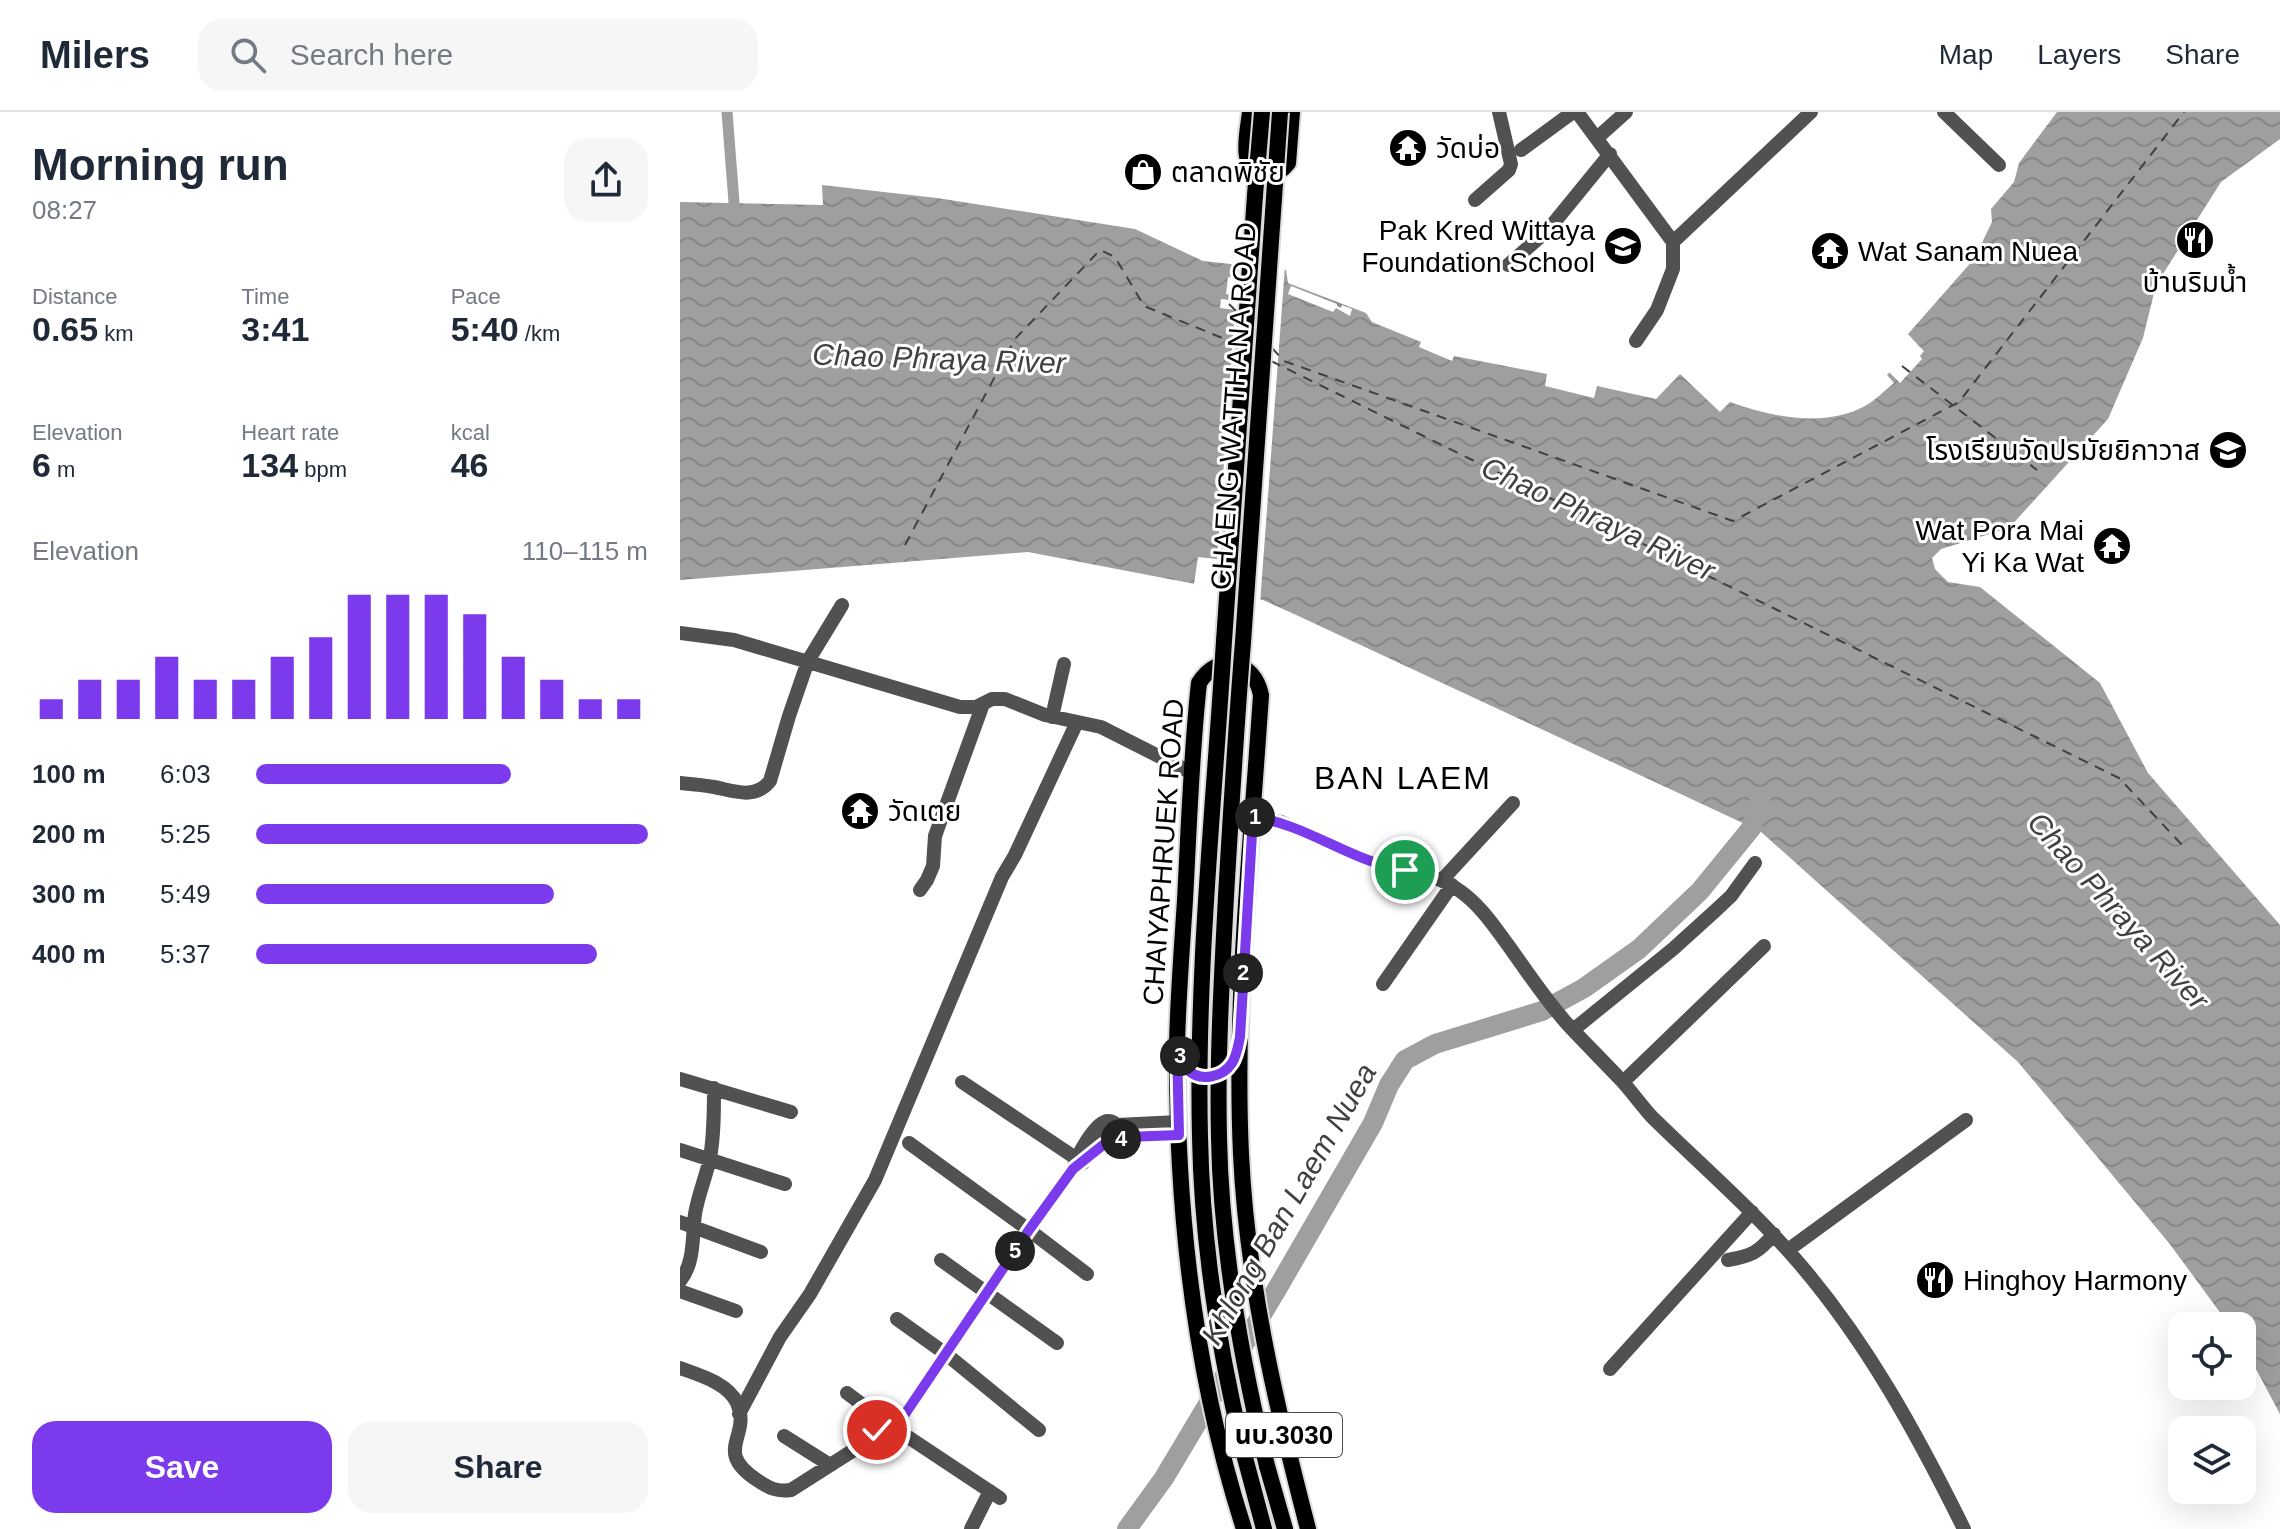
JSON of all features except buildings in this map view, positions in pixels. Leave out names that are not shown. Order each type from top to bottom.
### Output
[{"type":"main road","points":[[1250,112],[1246,157],[1249,167],[1260,174],[1271,175],[1283,170],[1288,163],[1292,112]]},
{"type":"main road","name":"CHAENG WATTHANA ROAD","points":[[1224,641],[1262,112]]},
{"type":"main road","name":"CHAENG WATTHANA ROAD","points":[[1280,112],[1219,1023],[1219,1138],[1225,1228],[1237,1325],[1267,1466],[1285,1529]]},
{"type":"main road","name":"CHAIYAPHRUEK ROAD","points":[[1224,641],[1206,897],[1200,1026],[1200,1138],[1212,1286],[1220,1341],[1264,1529]]},
{"type":"main road","name":"CHAIYAPHRUEK ROAD","points":[[1244,1529],[1216,1423],[1201,1350],[1186,1246],[1177,1045],[1199,683],[1205,674],[1218,665],[1233,663],[1247,669],[1255,677],[1261,695],[1240,1037],[1241,1156],[1249,1240],[1264,1341],[1282,1431],[1308,1529]]},
{"type":"main road","points":[[1177,1045],[1186,1069],[1193,1075],[1213,1077],[1229,1068],[1240,1037]]},
{"type":"street","points":[[1475,200],[1509,170],[1511,164],[1499,112]]},
{"type":"street","points":[[1521,150],[1575,112],[1610,154],[1673,242],[1673,269],[1657,310],[1636,341]]},
{"type":"street","points":[[1597,138],[1626,112]]},
{"type":"street","points":[[1673,242],[1811,112]]},
{"type":"street","points":[[1944,112],[1999,165]]},
{"type":"street","points":[[1508,265],[1548,230],[1610,154]]},
{"type":"street","points":[[680,783],[742,793],[765,788],[770,781],[808,661],[842,605]]},
{"type":"street","points":[[680,633],[734,640],[960,707],[976,707],[992,699],[1005,699],[1052,717],[1108,730],[1192,773]]},
{"type":"street","points":[[1052,717],[1064,664]]},
{"type":"street","points":[[920,890],[931,873],[935,836],[983,704]]},
{"type":"street","points":[[739,1414],[780,1337],[810,1294],[875,1180],[1002,877],[1077,722]]},
{"type":"street","points":[[1383,984],[1447,883],[1513,803]]},
{"type":"street","points":[[1253,817],[1281,822],[1375,863],[1420,873],[1447,883],[1471,900],[1491,921],[1569,1026],[1649,1114],[1788,1250],[1848,1327],[1885,1382],[1912,1426],[1964,1529]]},
{"type":"street","points":[[1569,1026],[1706,919],[1731,896],[1755,863]]},
{"type":"street","points":[[1623,1082],[1764,946]]},
{"type":"street","points":[[680,1079],[791,1112]]},
{"type":"street","points":[[962,1082],[1077,1163]]},
{"type":"street","points":[[680,1281],[684,1277],[693,1245],[687,1224],[696,1209],[710,1159],[714,1088]]},
{"type":"street","points":[[1788,1250],[1966,1120]]},
{"type":"street","points":[[971,1529],[995,1495],[902,1427],[894,1414],[880,1418],[876,1426],[882,1438],[891,1441],[899,1437],[902,1427],[946,1354],[1077,1163],[1099,1125],[1107,1121],[1116,1125],[1179,1129]]},
{"type":"street","points":[[1110,1143],[1120,1133],[1116,1125]]},
{"type":"street","points":[[1096,1129],[1097,1138],[1110,1143]]},
{"type":"street","points":[[1077,1163],[1126,1137],[1179,1129]]},
{"type":"street","points":[[909,1143],[1087,1274]]},
{"type":"street","points":[[680,1150],[785,1184]]},
{"type":"street","points":[[1610,1369],[1752,1212]]},
{"type":"street","points":[[687,1224],[761,1252]]},
{"type":"street","points":[[1728,1260],[1751,1256],[1774,1234]]},
{"type":"street","points":[[941,1260],[1057,1343]]},
{"type":"street","points":[[680,1291],[736,1311]]},
{"type":"street","points":[[897,1319],[946,1354],[1039,1430]]},
{"type":"street","points":[[680,1368],[712,1380],[729,1392],[737,1403],[739,1414],[734,1450],[737,1462],[745,1472],[778,1492],[791,1490],[879,1434]]},
{"type":"street","points":[[847,1393],[880,1418]]},
{"type":"street","points":[[784,1436],[830,1465]]},
{"type":"water","name":"Chao Phraya River","points":[[2057,112],[2280,112],[2280,139],[2221,182],[2156,285],[2143,338],[2108,419],[2009,528],[1941,549],[1932,558],[1935,569],[1948,582],[1980,587],[2100,683],[2148,773],[2280,925],[2280,1414],[2256,1369],[2256,1312],[2220,1312],[2169,1243],[2018,1062],[1760,831],[1263,600],[1216,588],[1028,552],[680,580],[680,202],[823,205],[822,185],[937,198],[1135,229],[1203,261],[1286,270],[1288,283],[1366,313],[1372,322],[1421,342],[1419,347],[1452,361],[1454,356],[1547,374],[1545,386],[1594,398],[1597,386],[1656,399],[1680,374],[1720,412],[1730,402],[1780,416],[1816,418],[1833,417],[1865,406],[1894,383],[1887,375],[1917,344],[1908,334],[1974,259],[1992,222],[1991,209],[2014,182],[2019,163]]},
{"type":"pier","points":[[1239,262],[1285,266],[1260,604],[1194,584],[1198,557],[1217,559],[1235,310],[1220,308],[1221,299],[1231,300],[1231,295],[1226,294],[1228,277],[1238,278]]},
{"type":"pier","points":[[1291,286],[1341,308],[1342,305],[1352,309],[1350,316],[1336,308],[1333,312],[1288,294]]},
{"type":"pier","points":[[1915,342],[1924,351],[1920,356],[1922,359],[1900,383],[1887,370]]},
{"type":"waterway","points":[[727,112],[735,215]]},
{"type":"waterway","name":"Khlong Ban Laem Nuea","points":[[1127,1529],[1164,1478],[1277,1289],[1373,1123],[1389,1085],[1405,1060],[1435,1044],[1542,1011],[1584,988],[1639,949],[1700,891],[1752,827],[1760,801]]},
{"type":"ferry route","points":[[1272,348],[1284,361],[1733,521],[1959,402],[2184,112]]},
{"type":"ferry route","points":[[905,545],[1015,339],[1100,250],[1115,257],[1144,306],[1237,344]]},
{"type":"ferry route","points":[[1229,304],[1240,315]]},
{"type":"ferry route","points":[[1271,361],[2119,778],[2185,848]]},
{"type":"ferry route","points":[[1902,366],[2037,470]]},
{"type":"place","name":"วัดบ่อ","points":[[1408,148]]},
{"type":"place","name":"ตลาดพิชัย","points":[[1143,172]]},
{"type":"place","name":"บ้านริมน้ำ","points":[[2195,240]]},
{"type":"place","name":"Pak Kred Wittaya Foundation School","points":[[1623,246]]},
{"type":"place","name":"Wat Sanam Nuea","points":[[1830,251]]},
{"type":"place","name":"โรงเรียนวัดปรมัยยิกาวาส","points":[[2228,450]]},
{"type":"place","name":"Wat Pora Mai Yi Ka Wat","points":[[2112,546]]},
{"type":"place","name":"วัดเตย","points":[[860,811]]},
{"type":"place","name":"Hinghoy Harmony","points":[[1935,1280]]},
{"type":"district","name":"BAN LAEM","points":[[1403,778]]},
{"type":"route","points":[[877,1430],[877,1422],[884,1415],[894,1414],[901,1420],[1073,1169],[1103,1145],[1108,1146],[1126,1137],[1179,1135],[1177,1045],[1181,1060],[1193,1075],[1213,1077],[1229,1068],[1234,1060],[1240,1037],[1253,817],[1281,822],[1365,859],[1405,870]]}]
